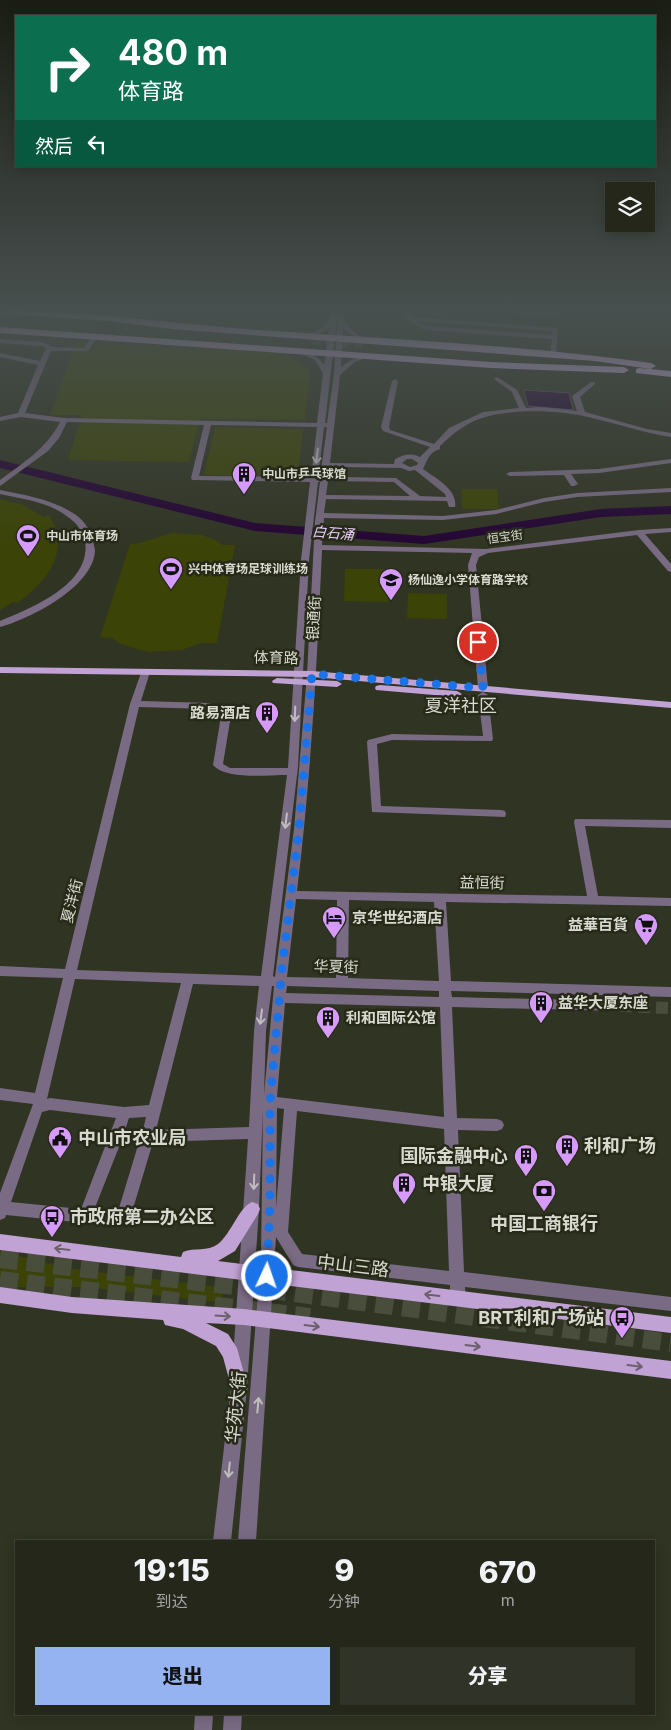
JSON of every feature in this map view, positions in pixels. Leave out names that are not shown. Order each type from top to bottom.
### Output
[{"type":"main road","name":"体育路","points":[[0,670],[254,679],[312,678],[671,705]]},
{"type":"main road","name":"体育路","points":[[0,675],[144,674]]},
{"type":"main road","name":"体育路","points":[[483,691],[671,711]]},
{"type":"main road","points":[[87,1252],[143,1251],[204,1259],[228,1248],[252,1209]]},
{"type":"main road","name":"中山三路","points":[[0,1242],[671,1325]]},
{"type":"main road","points":[[0,1295],[185,1321],[222,1340],[232,1354],[239,1388]]},
{"type":"main road","points":[[72,1304],[244,1317],[264,1321],[671,1370]]},
{"type":"street","points":[[21,415],[31,392]]},
{"type":"street","points":[[314,545],[309,522],[324,392]]},
{"type":"street","points":[[335,392],[320,518],[314,545],[297,678],[292,772],[260,1030],[264,1101],[451,1124],[497,1125]]},
{"type":"street","points":[[393,392],[385,427],[387,431],[437,447]]},
{"type":"street","points":[[516,392],[523,410]]},
{"type":"street","points":[[582,392],[576,396],[582,414]]},
{"type":"street","points":[[421,460],[437,447],[452,430],[486,414],[523,410],[540,409],[582,414],[646,431],[671,435]]},
{"type":"street","points":[[0,419],[21,415],[64,420],[330,425]]},
{"type":"street","points":[[0,484],[45,449],[55,438],[64,420]]},
{"type":"street","points":[[208,423],[196,478],[323,480]]},
{"type":"street","points":[[325,462],[338,466],[400,463],[410,457],[421,460]]},
{"type":"street","points":[[325,462],[400,463],[410,469],[417,468],[423,464],[421,460]]},
{"type":"street","points":[[510,474],[599,471],[671,461]]},
{"type":"street","points":[[338,466],[338,479],[396,480],[419,499]]},
{"type":"street","points":[[417,468],[449,493],[455,516]]},
{"type":"street","points":[[566,472],[574,484]]},
{"type":"street","points":[[320,518],[443,518],[496,512],[544,500],[578,495],[671,490]]},
{"type":"street","points":[[0,492],[44,500],[63,509],[78,519],[88,532],[92,546],[89,561],[81,577],[66,592],[46,606],[20,618],[0,624]]},
{"type":"street","points":[[322,497],[451,500]]},
{"type":"street","name":"恒宝街","points":[[483,691],[472,565],[475,555],[487,551],[639,532],[671,530]]},
{"type":"street","points":[[639,532],[671,569]]},
{"type":"street","points":[[314,545],[487,551]]},
{"type":"street","name":"银通街","points":[[264,1321],[270,1203],[264,1101],[281,998],[301,810],[312,678],[314,545]]},
{"type":"street","name":"夏洋街","points":[[0,1094],[40,1099],[135,704],[144,674]]},
{"type":"street","points":[[483,691],[488,739],[392,737],[372,742],[376,809],[501,814]]},
{"type":"street","points":[[135,704],[209,706],[226,715],[218,765],[228,771],[292,772]]},
{"type":"street","points":[[593,900],[579,822],[671,824]]},
{"type":"street","name":"益恒街","points":[[292,895],[671,902]]},
{"type":"street","points":[[342,983],[343,896]]},
{"type":"street","points":[[440,897],[446,986],[458,1298]]},
{"type":"street","name":"华夏街","points":[[0,971],[188,979],[671,992]]},
{"type":"street","points":[[153,1111],[124,1113],[50,1104],[37,1108],[1,1211],[116,1219],[126,1212],[148,1136],[188,979]]},
{"type":"street","points":[[281,998],[620,1006]]},
{"type":"street","name":"华苑大街","points":[[222,1540],[239,1388],[256,1133],[264,1101]]},
{"type":"street","points":[[291,1105],[281,1233],[298,1260],[671,1304]]},
{"type":"street","points":[[85,1216],[124,1113]]},
{"type":"street","points":[[116,1136],[256,1133]]},
{"type":"street","points":[[565,1312],[567,1292]]},
{"type":"street","name":"华苑大街","points":[[247,1540],[264,1321]]},
{"type":"street","points":[[203,1730],[204,1715]]},
{"type":"street","points":[[232,1730],[234,1715]]},
{"type":"green space","points":[[58,392],[308,392],[305,420],[200,419],[189,462],[68,460],[82,415],[50,415]]},
{"type":"green space","points":[[215,427],[303,429],[298,476],[204,475]]},
{"type":"green space","points":[[461,489],[497,489],[499,509],[462,509]]},
{"type":"green space","name":"中山市体育场","points":[[0,499],[24,505],[43,517],[49,515],[58,541],[57,553],[47,575],[18,603],[13,602],[0,610]]},
{"type":"green space","points":[[173,533],[202,535],[223,545],[235,545],[217,643],[201,643],[182,650],[148,652],[121,644],[112,638],[100,637],[130,544],[141,543]]},
{"type":"green space","points":[[345,569],[387,569],[388,602],[344,601]]},
{"type":"green space","points":[[408,593],[447,594],[447,619],[407,618]]},
{"type":"green space","points":[[0,1251],[66,1268],[217,1287],[222,1291],[223,1296],[216,1302],[85,1287],[0,1287]]},
{"type":"shaded area","points":[[524,392],[569,393],[573,410],[528,406]]},
{"type":"waterway","name":"白石涌","points":[[0,464],[255,527],[424,540],[601,513],[671,510]]},
{"type":"tunnel","points":[[620,1006],[671,1008]]},
{"type":"tunnel","points":[[0,1259],[294,1293],[671,1343]]},
{"type":"tunnel","points":[[0,1280],[310,1317]]},
{"type":"place","name":"中山市乒乓球馆","points":[[244,495]]},
{"type":"place","name":"中山市体育场","points":[[28,557]]},
{"type":"place","name":"兴中体育场足球训练场","points":[[171,590]]},
{"type":"place","name":"杨仙逸小学体育路学校","points":[[391,601]]},
{"type":"place","name":"路易酒店","points":[[267,734]]},
{"type":"place","name":"京华世纪酒店","points":[[334,939]]},
{"type":"place","name":"益華百貨","points":[[646,946]]},
{"type":"place","name":"益华大厦东座","points":[[541,1024]]},
{"type":"place","name":"利和国际公馆","points":[[328,1039]]},
{"type":"place","name":"中山市农业局","points":[[60,1159]]},
{"type":"place","name":"利和广场","points":[[567,1167]]},
{"type":"place","name":"国际金融中心","points":[[526,1177]]},
{"type":"place","name":"中银大厦","points":[[404,1205]]},
{"type":"place","name":"中国工商银行","points":[[544,1212]]},
{"type":"place","name":"市政府第二办公区","points":[[52,1238]]},
{"type":"place","name":"BRT利和广场站","points":[[622,1339]]},
{"type":"district","name":"夏洋社区","points":[[461,706]]},
{"type":"route","points":[[267,1276],[270,1203],[270,1103],[281,998],[282,968],[299,829],[312,674],[483,688],[478,642]]}]
